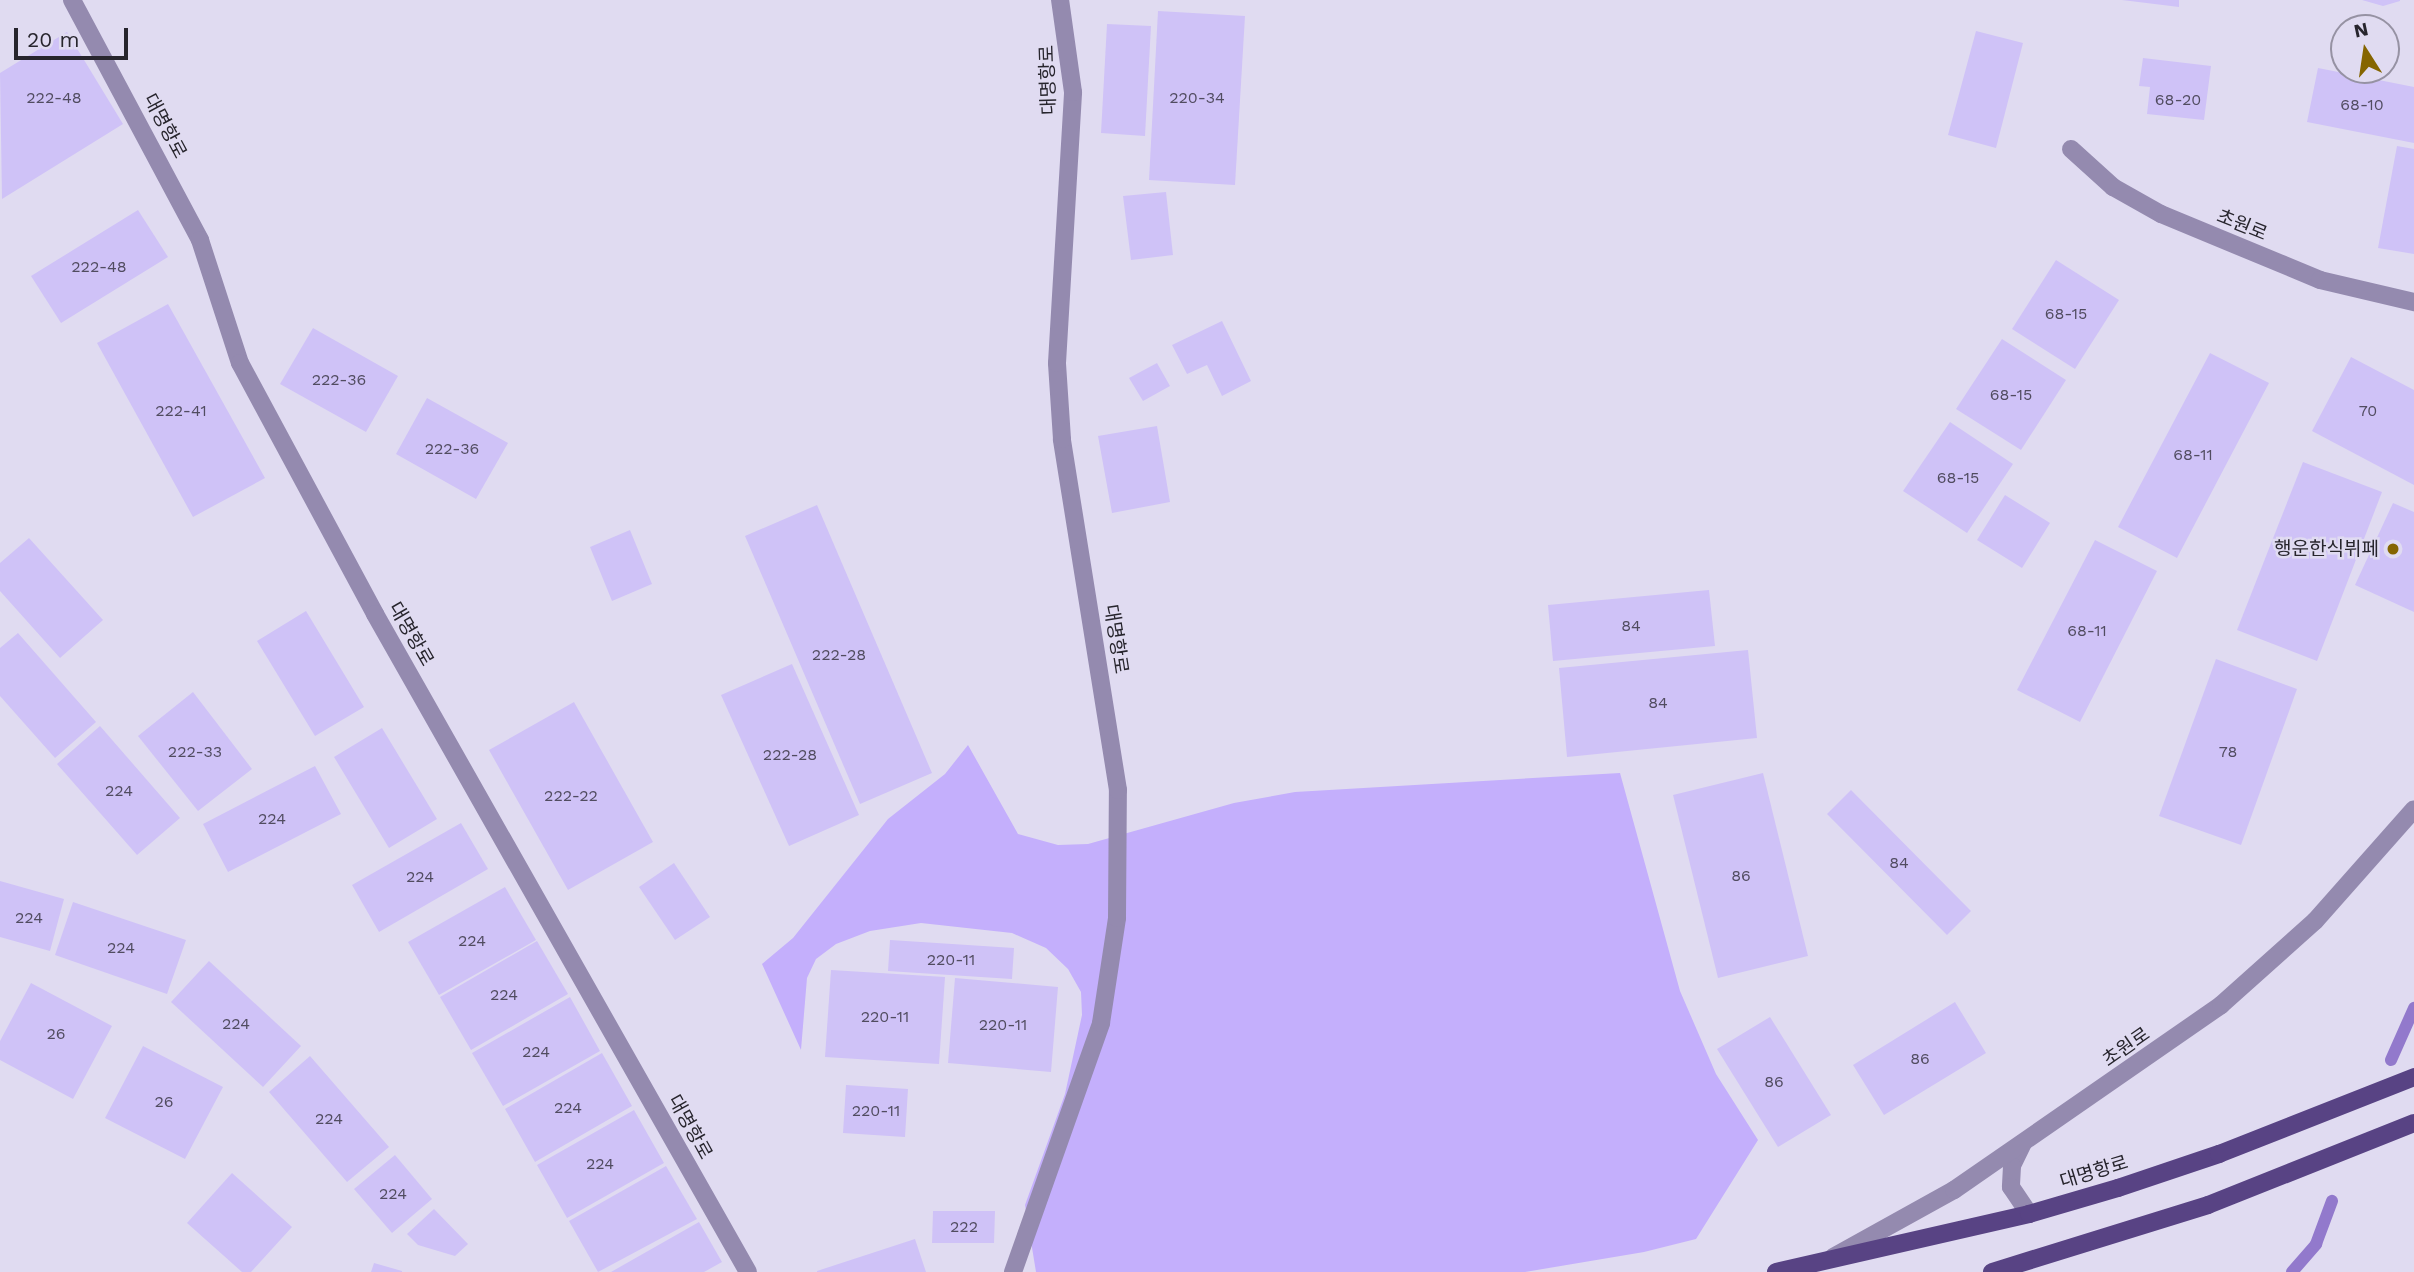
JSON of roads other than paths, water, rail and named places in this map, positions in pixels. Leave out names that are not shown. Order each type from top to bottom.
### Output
[{"type":"main road","name":"대명항로","points":[[1776,1272],[1818,1265],[2029,1214],[2219,1154],[2414,1077]]},
{"type":"main road","points":[[1992,1272],[2207,1205],[2414,1123]]},
{"type":"street","name":"대명항로","points":[[72,0],[200,240],[240,363],[375,614],[748,1272]]},
{"type":"street","name":"대명항로","points":[[1013,1272],[1101,1023],[1116,918],[1118,790],[1062,439],[1056,363],[1073,92],[1060,0]]},
{"type":"street","name":"초원로","points":[[2071,149],[2113,187],[2161,214],[2320,280],[2414,302]]},
{"type":"street","name":"초원로","points":[[1818,1265],[1954,1190],[2221,1005],[2274,960],[2414,809]]},
{"type":"street","points":[[2023,1143],[2012,1166],[2011,1187],[2029,1214]]},
{"type":"waterway","points":[[2391,1060],[2414,1008]]},
{"type":"waterway","points":[[2292,1272],[2316,1244],[2332,1201]]},
{"type":"place","name":"행운한식뷔페","points":[[2393,549]]}]
